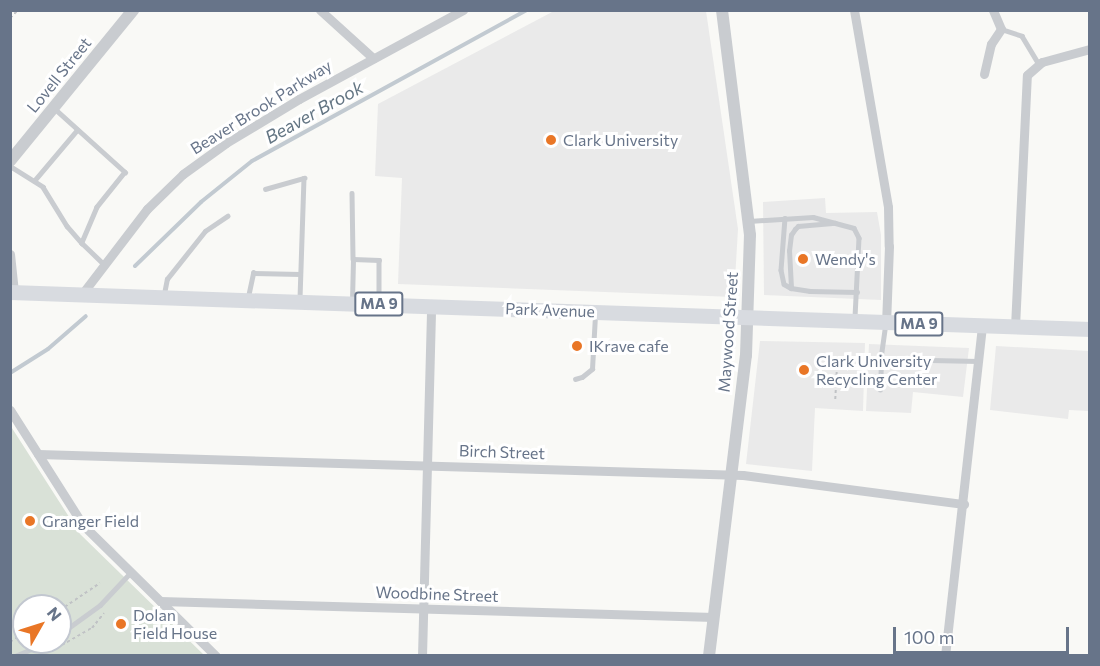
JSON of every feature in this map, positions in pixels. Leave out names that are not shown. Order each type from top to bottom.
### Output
[{"type":"highway","name":"Park Avenue","points":[[12,292],[1089,329]]},
{"type":"street","name":"Lovell Street","points":[[10,161],[133,10]]},
{"type":"street","points":[[320,10],[373,58]]},
{"type":"street","name":"Beaver Brook Parkway","points":[[82,294],[147,209],[183,174],[255,125],[463,10]]},
{"type":"street","name":"Maywood Street","points":[[709,656],[748,318],[749,220],[722,10]]},
{"type":"street","points":[[854,10],[888,207],[886,323]]},
{"type":"street","points":[[984,74],[991,44],[1001,29],[993,10]]},
{"type":"street","points":[[1015,327],[1024,86],[1027,75],[1039,64],[1089,49]]},
{"type":"street","points":[[10,254],[12,292]]},
{"type":"street","points":[[422,656],[429,465],[431,306]]},
{"type":"street","points":[[945,656],[964,504],[982,326]]},
{"type":"street","points":[[10,410],[83,525],[216,656]]},
{"type":"street","name":"Birch Street","points":[[38,454],[731,475],[964,504]]},
{"type":"street","name":"Woodbine Street","points":[[160,601],[714,617]]},
{"type":"lane","points":[[1001,29],[1022,36],[1039,64]]},
{"type":"lane","points":[[54,108],[125,172],[97,207],[82,243]]},
{"type":"lane","points":[[34,181],[77,130]]},
{"type":"lane","points":[[10,166],[43,187],[67,226],[104,264]]},
{"type":"lane","points":[[265,189],[304,178],[300,301]]},
{"type":"lane","points":[[352,193],[352,303]]},
{"type":"lane","points":[[163,297],[167,279],[173,271],[205,231],[227,216]]},
{"type":"lane","points":[[749,220],[813,217],[854,228],[859,238],[855,322]]},
{"type":"lane","points":[[785,218],[781,279],[784,284],[791,288],[856,292]]},
{"type":"lane","points":[[791,288],[789,251],[791,235],[795,229],[798,226],[838,222]]},
{"type":"lane","points":[[353,260],[379,260],[379,304]]},
{"type":"lane","points":[[248,300],[249,282],[253,273],[300,274]]},
{"type":"lane","points":[[574,379],[582,377],[592,369],[595,312]]},
{"type":"lane","points":[[880,390],[881,358],[886,323]]},
{"type":"lane","points":[[881,358],[918,360]]},
{"type":"lane","points":[[931,360],[978,361]]},
{"type":"lane","points":[[72,625],[100,605],[130,573]]},
{"type":"path","points":[[10,18],[17,11]]},
{"type":"path","points":[[10,12],[14,14]]},
{"type":"path","points":[[835,360],[837,366],[835,401]]},
{"type":"path","points":[[72,602],[100,583]]},
{"type":"shaded area","name":"Clark University","points":[[554,11],[706,11],[738,229],[734,297],[398,284],[402,178],[375,176],[378,104]]},
{"type":"shaded area","points":[[825,198],[826,213],[877,212],[881,235],[881,300],[764,295],[763,202]]},
{"type":"shaded area","points":[[760,341],[865,343],[863,411],[815,408],[812,471],[746,464]]},
{"type":"shaded area","points":[[869,344],[969,348],[963,397],[913,392],[911,413],[866,411]]},
{"type":"shaded area","points":[[996,346],[1089,351],[1089,411],[1069,410],[1068,419],[990,410]]},
{"type":"shaded area","points":[[10,425],[80,534],[204,655],[11,655]]},
{"type":"waterway","name":"Beaver Brook","points":[[135,266],[201,202],[252,161],[527,10]]},
{"type":"waterway","name":"Beaver Brook","points":[[10,373],[48,349],[86,316]]},
{"type":"place","name":"Clark University","points":[[551,140]]},
{"type":"place","name":"Wendy's","points":[[803,259]]},
{"type":"place","name":"IKrave cafe","points":[[577,346]]},
{"type":"place","name":"Clark University Recycling Center","points":[[804,370]]},
{"type":"place","name":"Granger Field","points":[[30,521]]},
{"type":"place","name":"Dolan Field House","points":[[121,624]]}]
